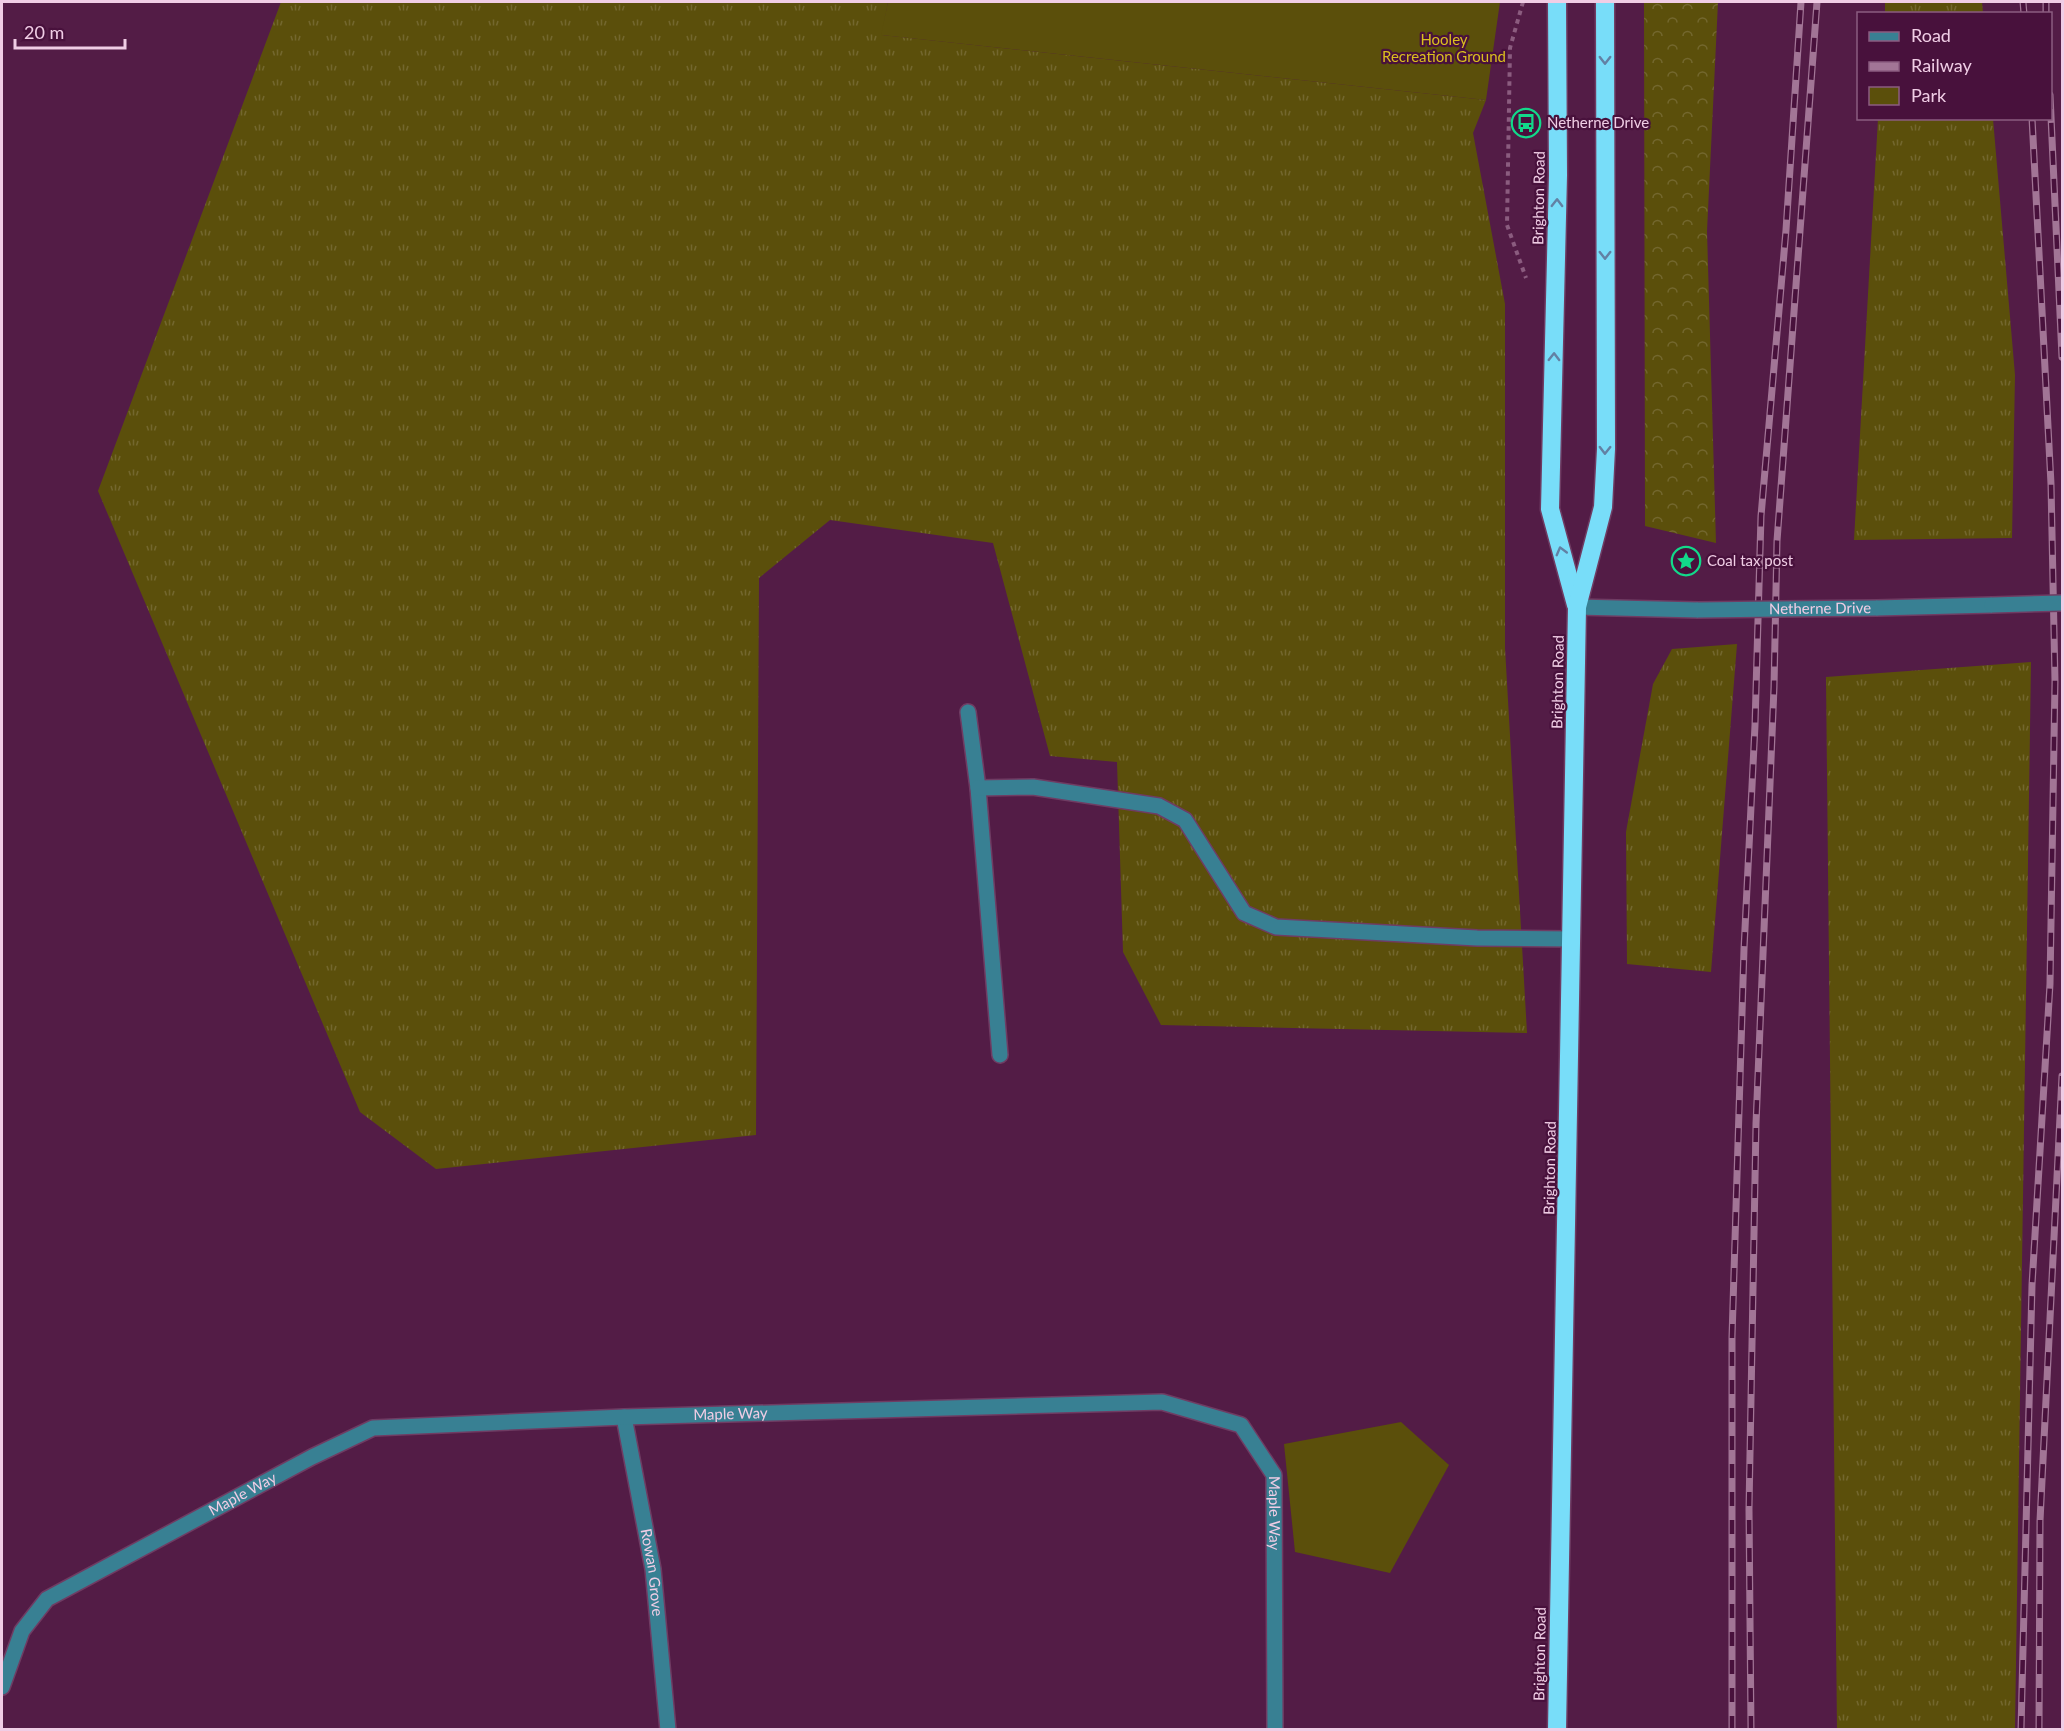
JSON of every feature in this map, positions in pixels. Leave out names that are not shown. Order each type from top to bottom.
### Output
[{"type":"highway","name":"Brighton Road","points":[[1557,2],[1557,187],[1550,508],[1577,607]]},
{"type":"highway","name":"Brighton Road","points":[[1557,1730],[1577,607],[1604,507],[1605,2]]},
{"type":"street","name":"Netherne Drive","points":[[1577,607],[1698,610],[2062,603]]},
{"type":"street","points":[[968,712],[978,788],[1000,1055]]},
{"type":"street","points":[[978,788],[1033,787],[1159,806],[1185,820],[1244,913],[1276,927],[1477,938],[1571,939]]},
{"type":"street","name":"Maple Way","points":[[2,1687],[22,1631],[47,1599],[312,1457],[373,1428],[624,1417],[1161,1402],[1241,1425],[1274,1475],[1275,1730]]},
{"type":"street","name":"Rowan Grove","points":[[624,1417],[653,1569],[668,1730]]},
{"type":"path","points":[[1522,2],[1510,48],[1507,225],[1528,285]]},
{"type":"green space","points":[[281,2],[888,2],[882,35],[1486,100],[1473,133],[1505,304],[1505,648],[1527,1033],[1161,1025],[1123,952],[1117,762],[1050,756],[993,543],[830,520],[759,578],[756,1135],[436,1169],[360,1112],[98,491]]},
{"type":"green space","name":"Hooley Recreation Ground","points":[[888,2],[1500,2],[1486,100],[881,35]]},
{"type":"green space","points":[[1644,2],[1718,2],[1707,231],[1716,543],[1645,526]]},
{"type":"green space","points":[[1885,2],[1982,2],[1983,12],[1885,12]]},
{"type":"green space","points":[[1878,120],[1993,120],[2015,375],[2012,538],[1854,540]]},
{"type":"green space","points":[[1737,644],[1711,972],[1627,964],[1626,832],[1653,684],[1672,649]]},
{"type":"green space","points":[[2031,662],[2015,1729],[1837,1729],[1826,677]]},
{"type":"green space","points":[[1401,1422],[1449,1465],[1390,1573],[1295,1552],[1284,1444]]},
{"type":"railway","points":[[1732,1730],[1732,1337],[1761,516],[1786,230],[1801,2]]},
{"type":"railway","points":[[1751,1730],[1749,1509],[1756,1124],[1774,687],[1777,541],[1817,2]]},
{"type":"railway","points":[[2023,2],[2024,12]]},
{"type":"railway","points":[[2046,2],[2046,12]]},
{"type":"railway","points":[[2021,1730],[2032,1285],[2050,984],[2055,681],[2051,484],[2032,120]]},
{"type":"railway","points":[[2051,120],[2062,357]]},
{"type":"railway","points":[[2039,1730],[2040,1521],[2062,1076]]},
{"type":"place","name":"Netherne Drive","points":[[1526,123]]},
{"type":"place","name":"Coal tax post","points":[[1686,561]]}]
